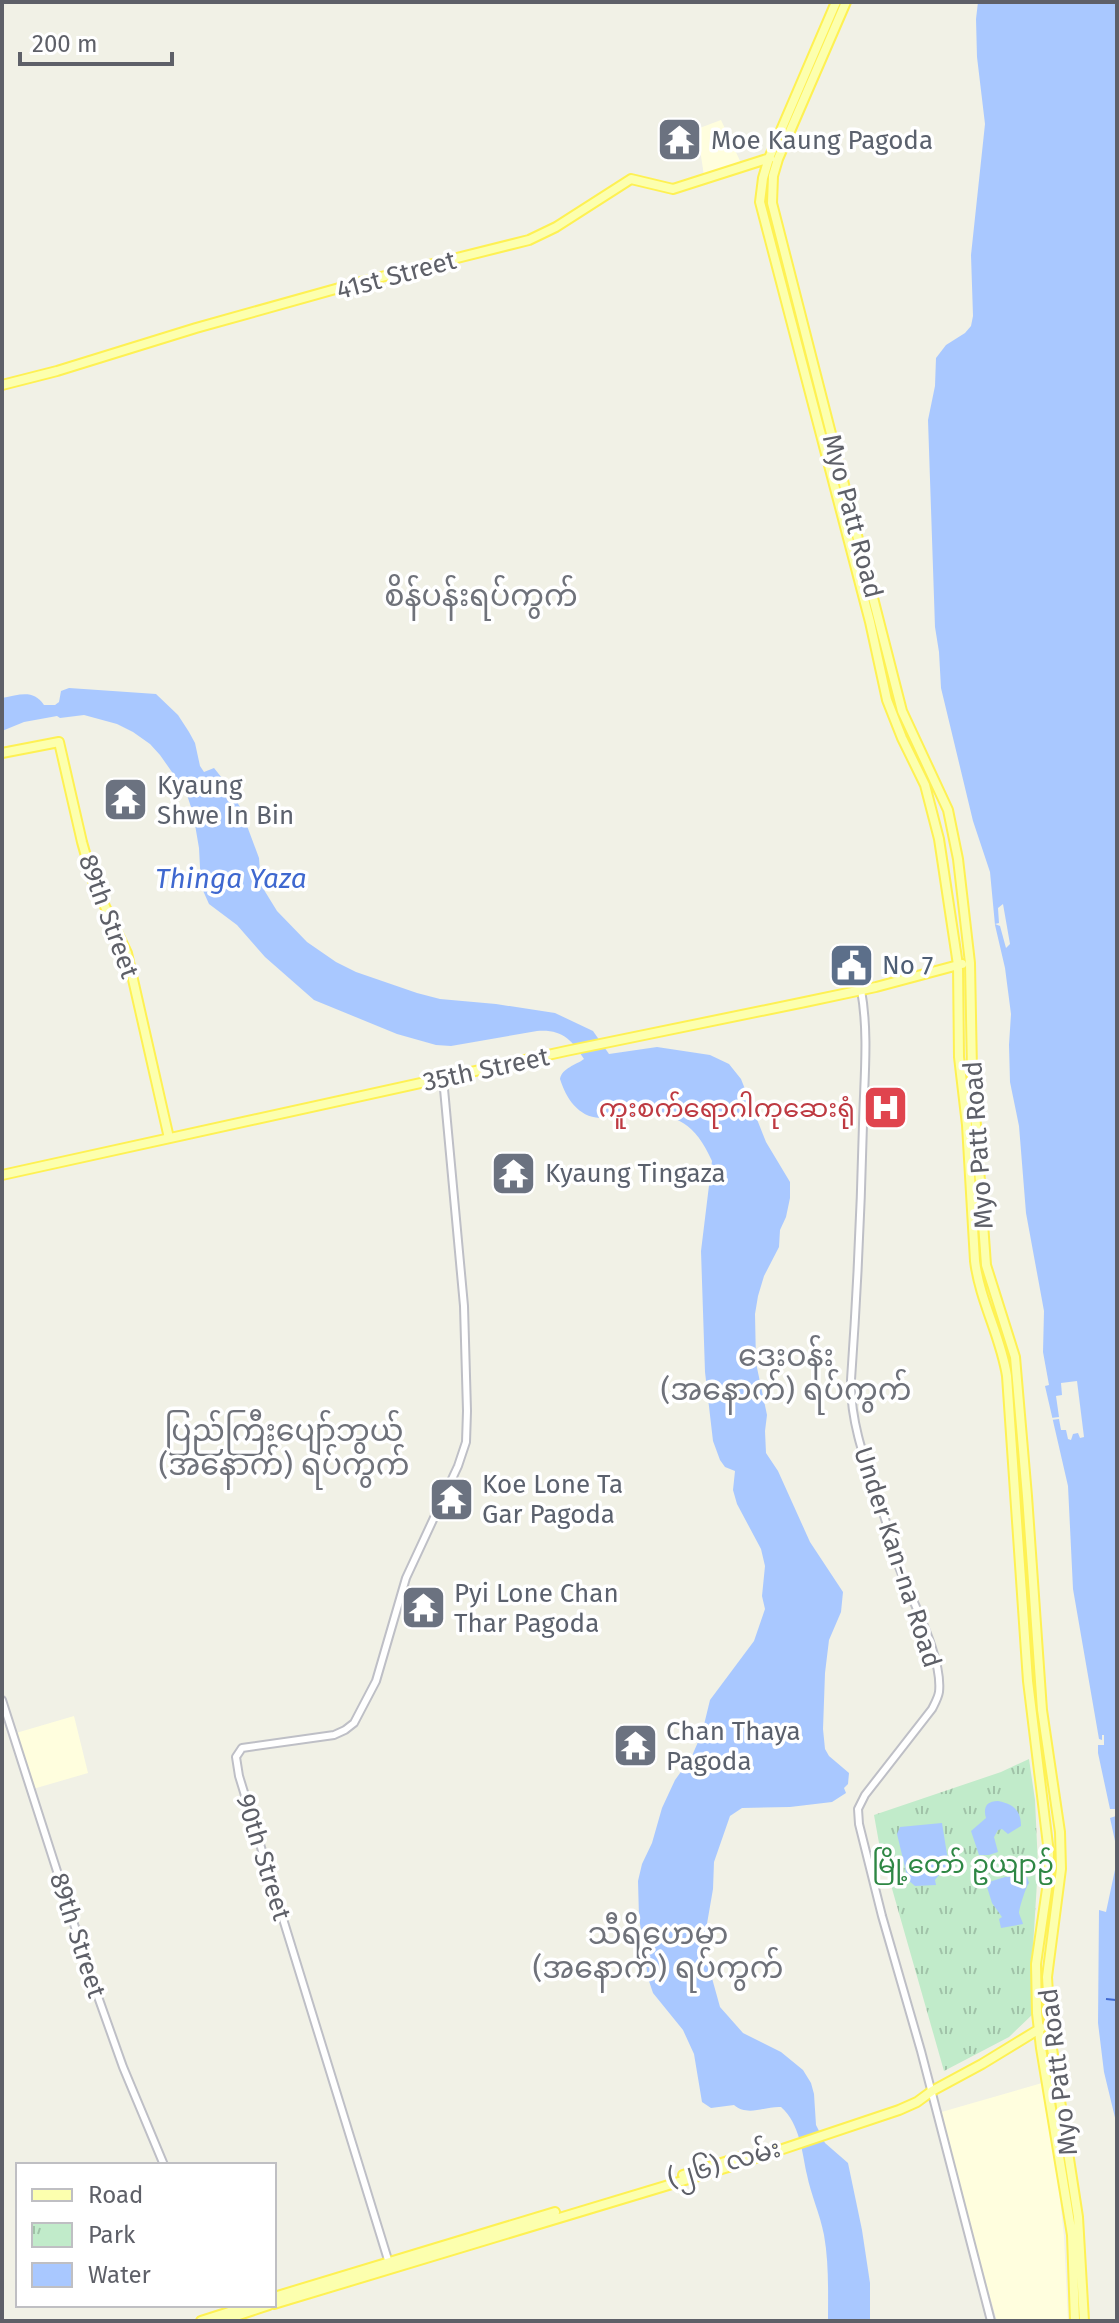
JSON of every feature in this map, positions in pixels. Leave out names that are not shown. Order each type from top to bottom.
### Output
[{"type":"main road","name":"Myo Patt Road","points":[[836,2],[830,26],[773,158],[772,203],[788,285],[897,713],[933,811],[958,965],[959,1057],[977,1273],[1004,1355],[1031,1706],[1049,1853],[1035,1983],[1040,2039],[1072,2235],[1075,2321]]},
{"type":"main road","name":"Myo Patt Road","points":[[830,26],[846,2]]},
{"type":"main road","name":"41st Street","points":[[2,385],[357,283],[529,240],[556,227],[631,179],[673,189],[773,158]]},
{"type":"main road","name":"Myo Patt Road","points":[[897,713],[948,810],[958,859],[970,963],[972,1070],[987,1272],[1015,1357],[1042,1710],[1060,1832],[1061,1869],[1047,1977],[1049,2024],[1078,2217],[1084,2321]]},
{"type":"main road","name":"89th Street","points":[[2,753],[59,742],[93,881],[127,953],[169,1138]]},
{"type":"main road","name":"35th Street","points":[[2,1175],[861,990],[970,963]]},
{"type":"main road","points":[[977,1273],[987,1272]]},
{"type":"main road","points":[[1015,1498],[1027,1496]]},
{"type":"main road","points":[[1038,1946],[1050,1947]]},
{"type":"main road","points":[[1037,2013],[1024,2038],[1040,2039]]},
{"type":"main road","name":"(၂၆) လမ်း","points":[[389,2265],[789,2143],[795,2144],[910,2106],[1049,2024]]},
{"type":"main road","points":[[276,2297],[389,2265]]},
{"type":"main road","points":[[276,2302],[309,2289]]},
{"type":"main road","points":[[201,2321],[245,2307]]},
{"type":"main road","points":[[222,2315],[258,2307]]},
{"type":"street","name":"Under Kan-na Road","points":[[861,990],[865,1047],[862,1193],[851,1380],[852,1411],[860,1447],[897,1563],[929,1643],[939,1695],[927,1717],[865,1795],[858,1809],[859,1824],[991,2321]]},
{"type":"street","name":"90th Street","points":[[389,2265],[239,1776],[236,1757],[242,1748],[334,1735],[354,1723],[376,1681],[402,1589],[462,1457],[467,1426],[463,1291],[443,1078]]},
{"type":"street","name":"89th Street","points":[[2,1700],[91,1977],[123,2067],[163,2163]]},
{"type":"shaded area","points":[[721,120],[741,163],[704,176],[697,129]]},
{"type":"shaded area","points":[[74,1716],[88,1773],[33,1789],[16,1733]]},
{"type":"shaded area","points":[[1042,2083],[1064,2236],[1068,2321],[997,2321],[938,2113]]},
{"type":"green space","name":"မြို့တော် ဥယျာဥ်","points":[[1029,1759],[1035,1800],[1038,1866],[1033,1947],[1035,2012],[1009,2037],[944,2071],[879,1843],[874,1815],[1001,1772]]},
{"type":"water","points":[[978,2],[1117,2],[1117,2126],[1104,2072],[1098,2023],[1099,1910],[1106,1912],[1116,1865],[1110,1818],[1116,1816],[1116,1809],[1110,1809],[1098,1753],[1098,1745],[1104,1745],[1104,1735],[1102,1740],[1099,1739],[1073,1589],[1068,1486],[1045,1386],[1049,1385],[1043,1352],[1044,1311],[1026,1213],[1019,1126],[1010,1082],[1011,1014],[1005,968],[995,925],[990,872],[973,821],[941,688],[935,627],[928,420],[935,386],[936,358],[946,345],[965,333],[971,326],[973,316],[971,255],[985,124],[977,57]]},
{"type":"water","name":"Thinga Yaza","points":[[69,688],[156,694],[178,715],[195,743],[204,772],[214,768],[240,807],[259,858],[261,885],[277,911],[307,942],[336,962],[356,972],[440,999],[555,1013],[593,1031],[609,1054],[657,1047],[710,1055],[729,1064],[741,1079],[766,1142],[790,1182],[790,1198],[780,1230],[779,1247],[764,1276],[755,1314],[756,1363],[767,1415],[766,1453],[778,1471],[810,1542],[843,1592],[841,1612],[829,1640],[823,1729],[829,1756],[849,1773],[848,1784],[844,1788],[846,1793],[832,1802],[742,1808],[730,1816],[714,1862],[705,1953],[720,2007],[743,2033],[781,2052],[803,2070],[814,2094],[816,2125],[825,2143],[848,2163],[870,2283],[870,2321],[828,2321],[824,2235],[799,2139],[787,2114],[781,2107],[751,2111],[734,2105],[711,2108],[702,2102],[694,2054],[683,2030],[653,1993],[639,1917],[638,1881],[662,1808],[675,1780],[691,1758],[702,1733],[710,1700],[754,1641],[765,1609],[762,1596],[765,1566],[761,1549],[737,1504],[733,1490],[735,1471],[725,1467],[713,1441],[705,1372],[701,1251],[712,1161],[691,1129],[666,1116],[600,1118],[579,1110],[569,1099],[560,1079],[566,1069],[584,1059],[575,1046],[560,1034],[537,1031],[451,1046],[436,1045],[397,1034],[314,1000],[265,957],[237,925],[209,904],[201,886],[199,848],[186,792],[150,744],[117,724],[84,715],[24,722],[2,731],[2,698],[31,695],[44,705],[55,705],[59,702],[61,691]]},
{"type":"water","points":[[998,1801],[1015,1809],[1021,1826],[1008,1834],[1002,1829],[998,1830],[994,1837],[998,1852],[979,1855],[971,1831],[986,1818],[985,1808],[988,1804]]},
{"type":"water","points":[[942,1823],[950,1873],[939,1875],[936,1885],[915,1886],[908,1880],[897,1834],[900,1827]]},
{"type":"water","points":[[1023,1876],[1029,1883],[1019,1911],[1023,1924],[1001,1928],[999,1919],[1002,1917],[992,1903],[987,1887],[989,1882]]},
{"type":"pier","points":[[1003,904],[1010,944],[1006,948],[1000,926],[995,924],[999,923],[998,908]]},
{"type":"pier","points":[[1077,1381],[1084,1437],[1073,1434],[1071,1440],[1066,1430],[1061,1430],[1059,1419],[1051,1418],[1059,1417],[1056,1396],[1062,1395],[1061,1383]]},
{"type":"ferry route","points":[[1106,1999],[1117,2000]]},
{"type":"place","name":"Moe Kaung Pagoda","points":[[680,140]]},
{"type":"place","name":"Kyaung Shwe In Bin","points":[[126,800]]},
{"type":"place","name":"No 7","points":[[851,965]]},
{"type":"place","name":"ကူးစက်ရောဂါကုဆေးရုံ","points":[[886,1108]]},
{"type":"place","name":"Kyaung Tingaza","points":[[514,1173]]},
{"type":"place","name":"Koe Lone Ta Gar Pagoda","points":[[451,1499]]},
{"type":"place","name":"Pyi Lone Chan Thar Pagoda","points":[[423,1608]]},
{"type":"place","name":"Chan Thaya Pagoda","points":[[635,1746]]},
{"type":"district","name":"စိန်ပန်းရပ်ကွက်","points":[[481,596]]},
{"type":"district","name":"ဒေးဝန်း (အနောက်) ရပ်ကွက်","points":[[786,1373]]},
{"type":"district","name":"ပြည်ကြီးပျော်ဘွယ် (အနောက်) ရပ်ကွက်","points":[[284,1448]]},
{"type":"district","name":"သီရိဟေမာ (အနောက်) ရပ်ကွက်","points":[[658,1951]]}]
